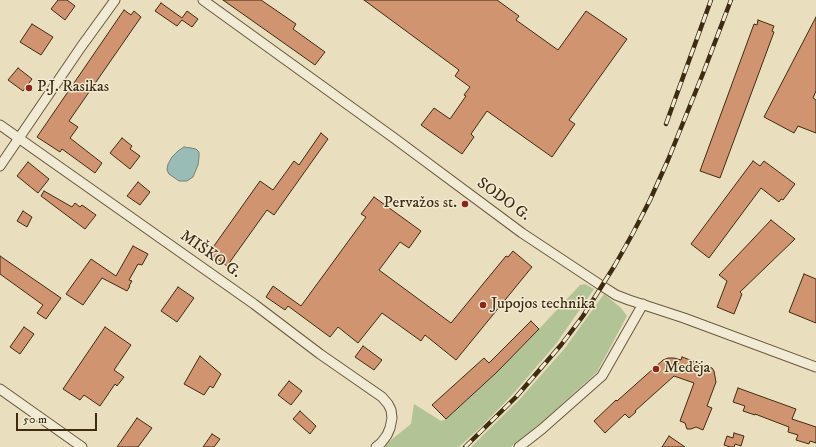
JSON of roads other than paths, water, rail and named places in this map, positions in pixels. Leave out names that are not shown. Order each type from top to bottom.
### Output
[{"type":"street","points":[[0,166],[115,0]]},
{"type":"street","name":"SODO G.","points":[[204,0],[522,233],[616,295],[684,318],[816,367]]},
{"type":"street","name":"MIŠKO G.","points":[[0,125],[254,304],[320,354],[382,397],[391,410],[392,418],[387,435],[376,447]]},
{"type":"street","points":[[519,447],[542,429],[602,376],[643,304]]},
{"type":"street","points":[[0,389],[82,447]]},
{"type":"water","points":[[184,147],[196,149],[199,152],[198,165],[193,177],[187,181],[179,181],[169,174],[167,170],[168,164],[172,157]]},
{"type":"railway","points":[[666,124],[711,0]]},
{"type":"railway","points":[[465,447],[516,397],[561,345],[583,316],[615,265],[650,200],[668,160],[731,0]]},
{"type":"place","name":"P.J. Rasikas","points":[[29,88]]},
{"type":"place","name":"Pervažos st.","points":[[465,204]]},
{"type":"place","name":"Jupojos technika","points":[[483,305]]},
{"type":"place","name":"Medėja","points":[[656,369]]}]
